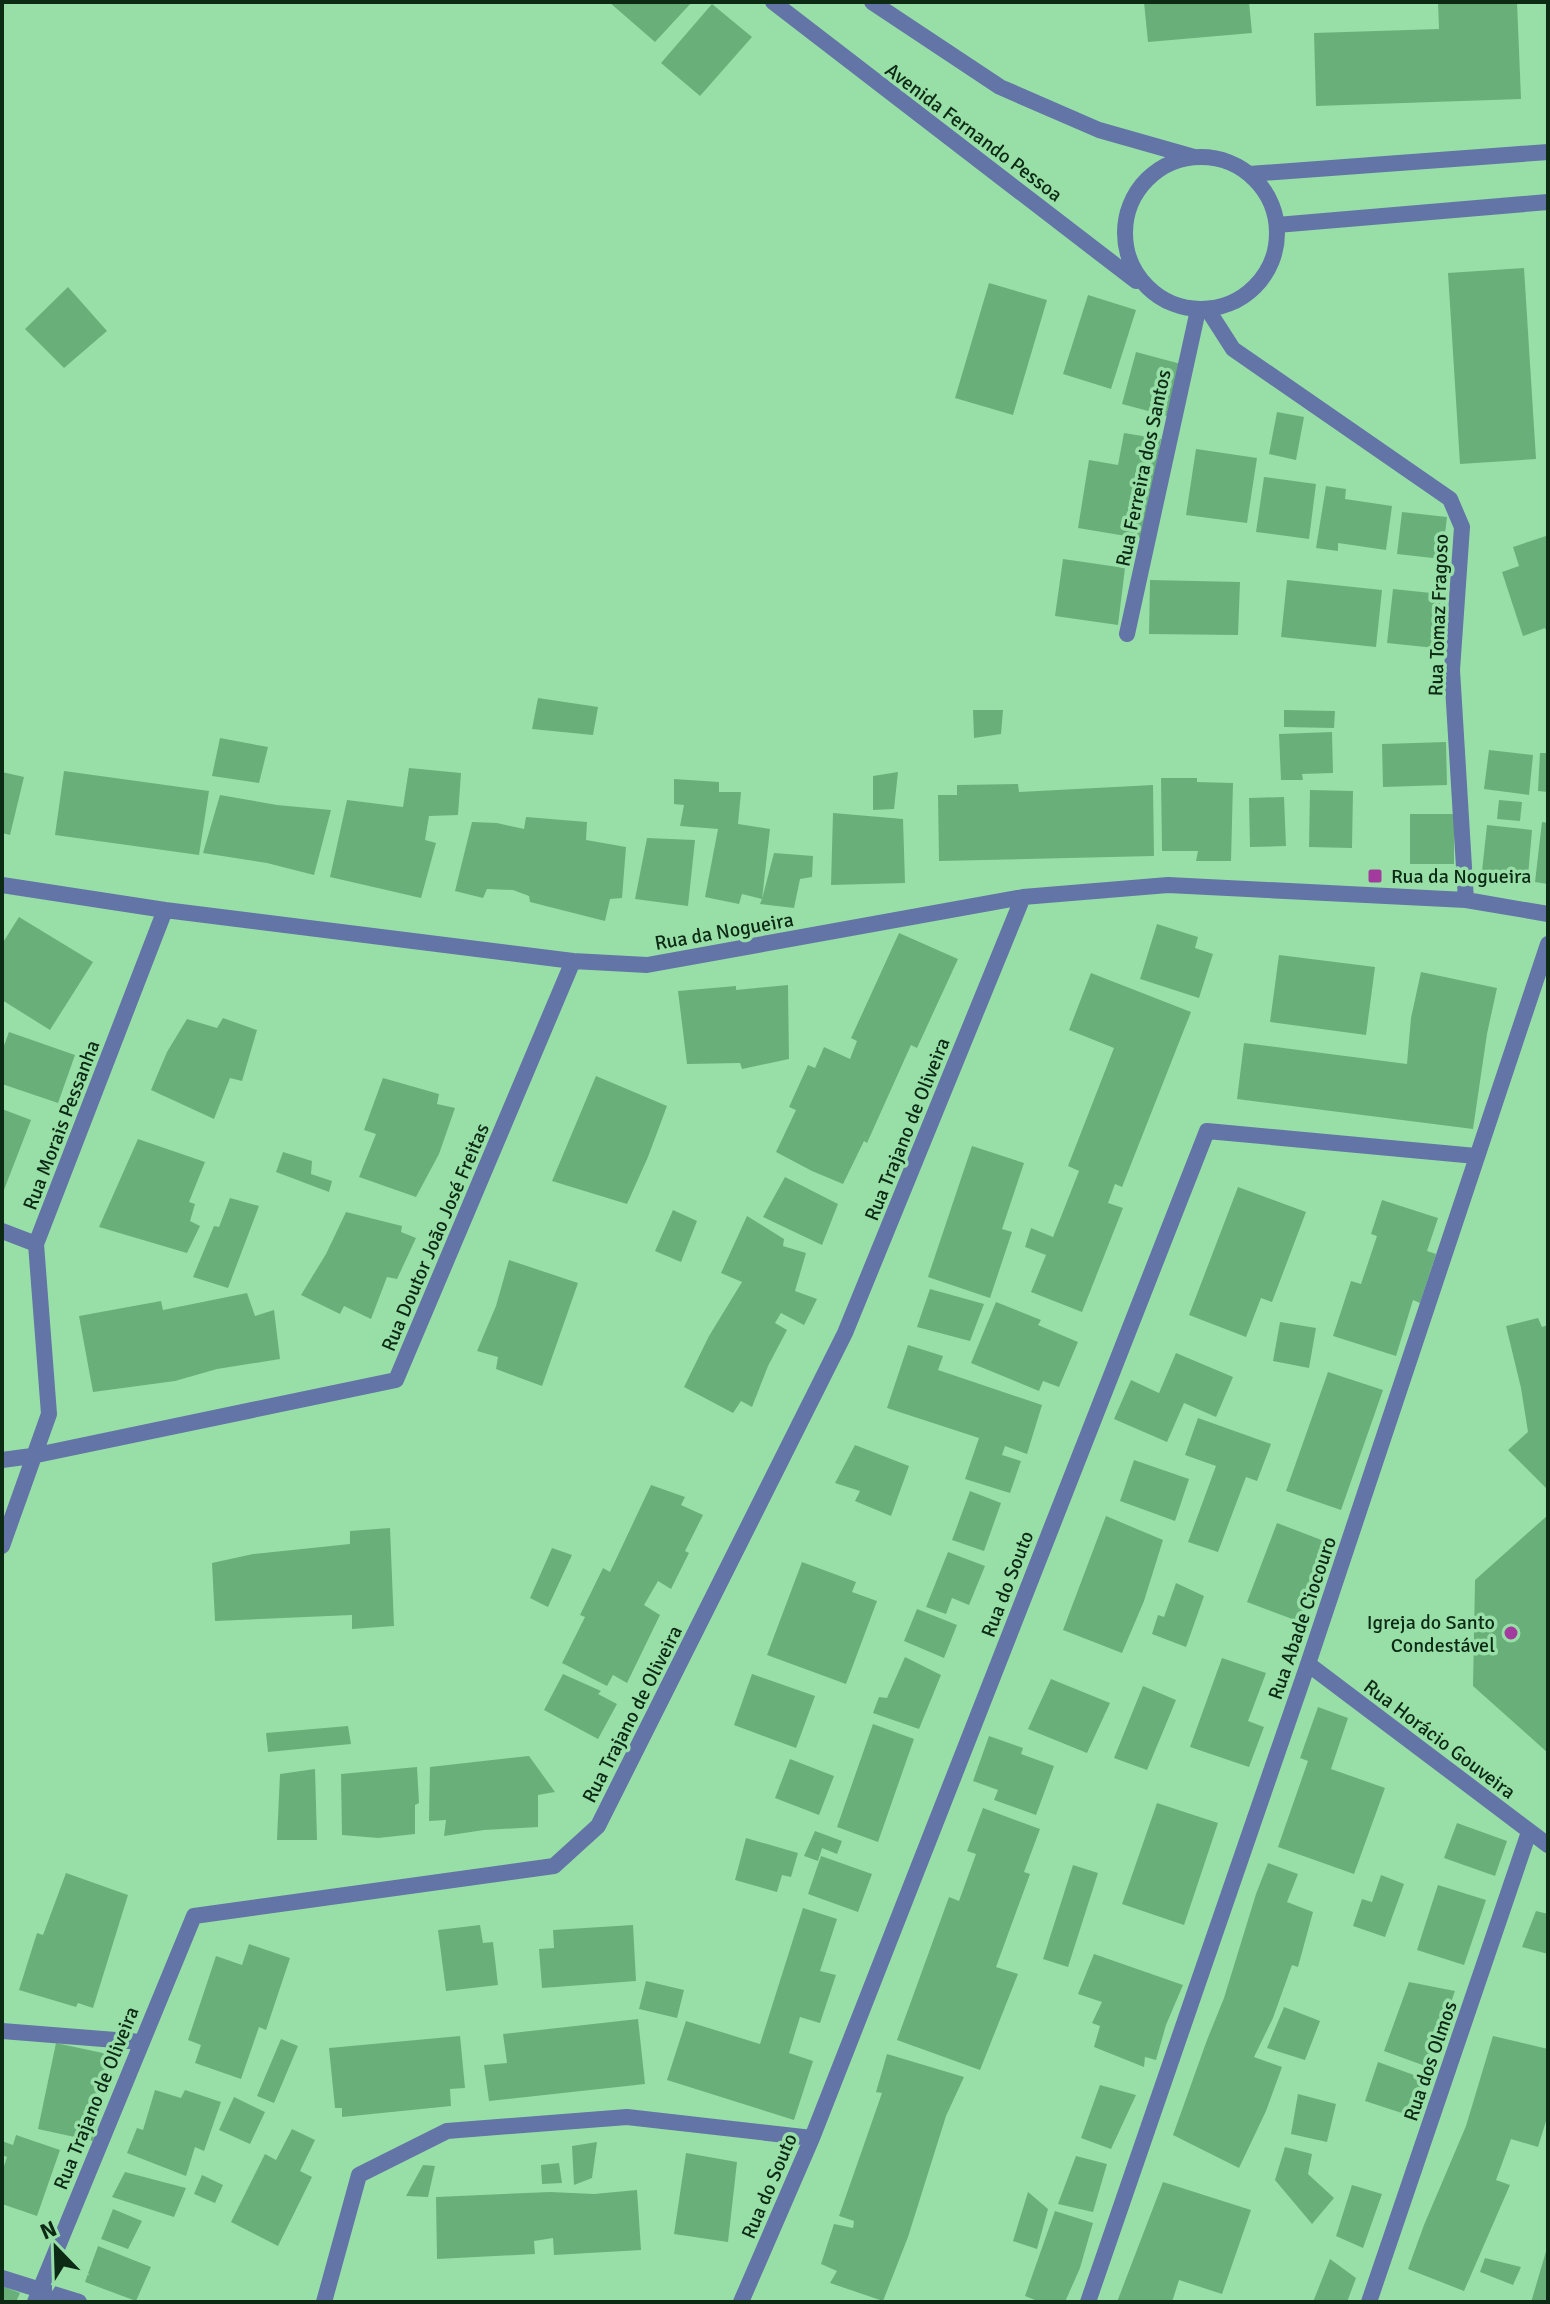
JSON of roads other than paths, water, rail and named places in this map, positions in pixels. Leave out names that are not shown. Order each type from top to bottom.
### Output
[{"type":"street","name":"Avenida Fernando Pessoa","points":[[773,2],[1151,292]]},
{"type":"street","points":[[872,2],[1000,87],[1099,130],[1195,157],[1214,158],[1233,164],[1249,174],[1263,188],[1273,206],[1277,225],[1276,249],[1267,272],[1252,291],[1232,303],[1203,310],[1173,305],[1151,292],[1135,273],[1125,249],[1124,223],[1133,198],[1148,177],[1170,163],[1195,157]]},
{"type":"street","points":[[1249,174],[1548,152]]},
{"type":"street","points":[[1277,225],[1548,202]]},
{"type":"street","name":"Rua Ferreira dos Santos","points":[[1127,634],[1203,310]]},
{"type":"street","name":"Rua Tomaz Fragoso","points":[[1203,310],[1233,349],[1450,499],[1462,527],[1452,670],[1466,900]]},
{"type":"street","name":"Rua da Nogueira","points":[[2,885],[165,910],[573,961],[647,965],[1023,897],[1168,885],[1466,900],[1548,914]]},
{"type":"street","name":"Rua Trajano de Oliveira","points":[[37,2296],[194,1916],[554,1866],[598,1826],[845,1333],[1023,897]]},
{"type":"street","name":"Rua Morais Pessanha","points":[[2,1546],[49,1414],[36,1244],[165,910]]},
{"type":"street","name":"Rua Abade Ciocouro","points":[[1088,2302],[1308,1664],[1548,944]]},
{"type":"street","name":"Rua Doutor João José Freitas","points":[[2,1460],[396,1380],[573,961]]},
{"type":"street","name":"Rua do Souto","points":[[741,2302],[812,2138],[1207,1131],[1476,1156]]},
{"type":"street","points":[[2,1231],[36,1244]]},
{"type":"street","name":"Rua Horácio Gouveira","points":[[1308,1664],[1548,1845]]},
{"type":"street","name":"Rua dos Olmos","points":[[1369,2302],[1529,1832]]},
{"type":"street","points":[[2,2031],[141,2042]]},
{"type":"street","points":[[324,2302],[359,2175],[447,2131],[627,2117],[812,2138]]},
{"type":"street","points":[[2,2278],[37,2296],[79,2302]]},
{"type":"place","name":"Rua da Nogueira","points":[[1375,876]]},
{"type":"place","name":"Igreja do Santo Condestável","points":[[1511,1633]]}]
